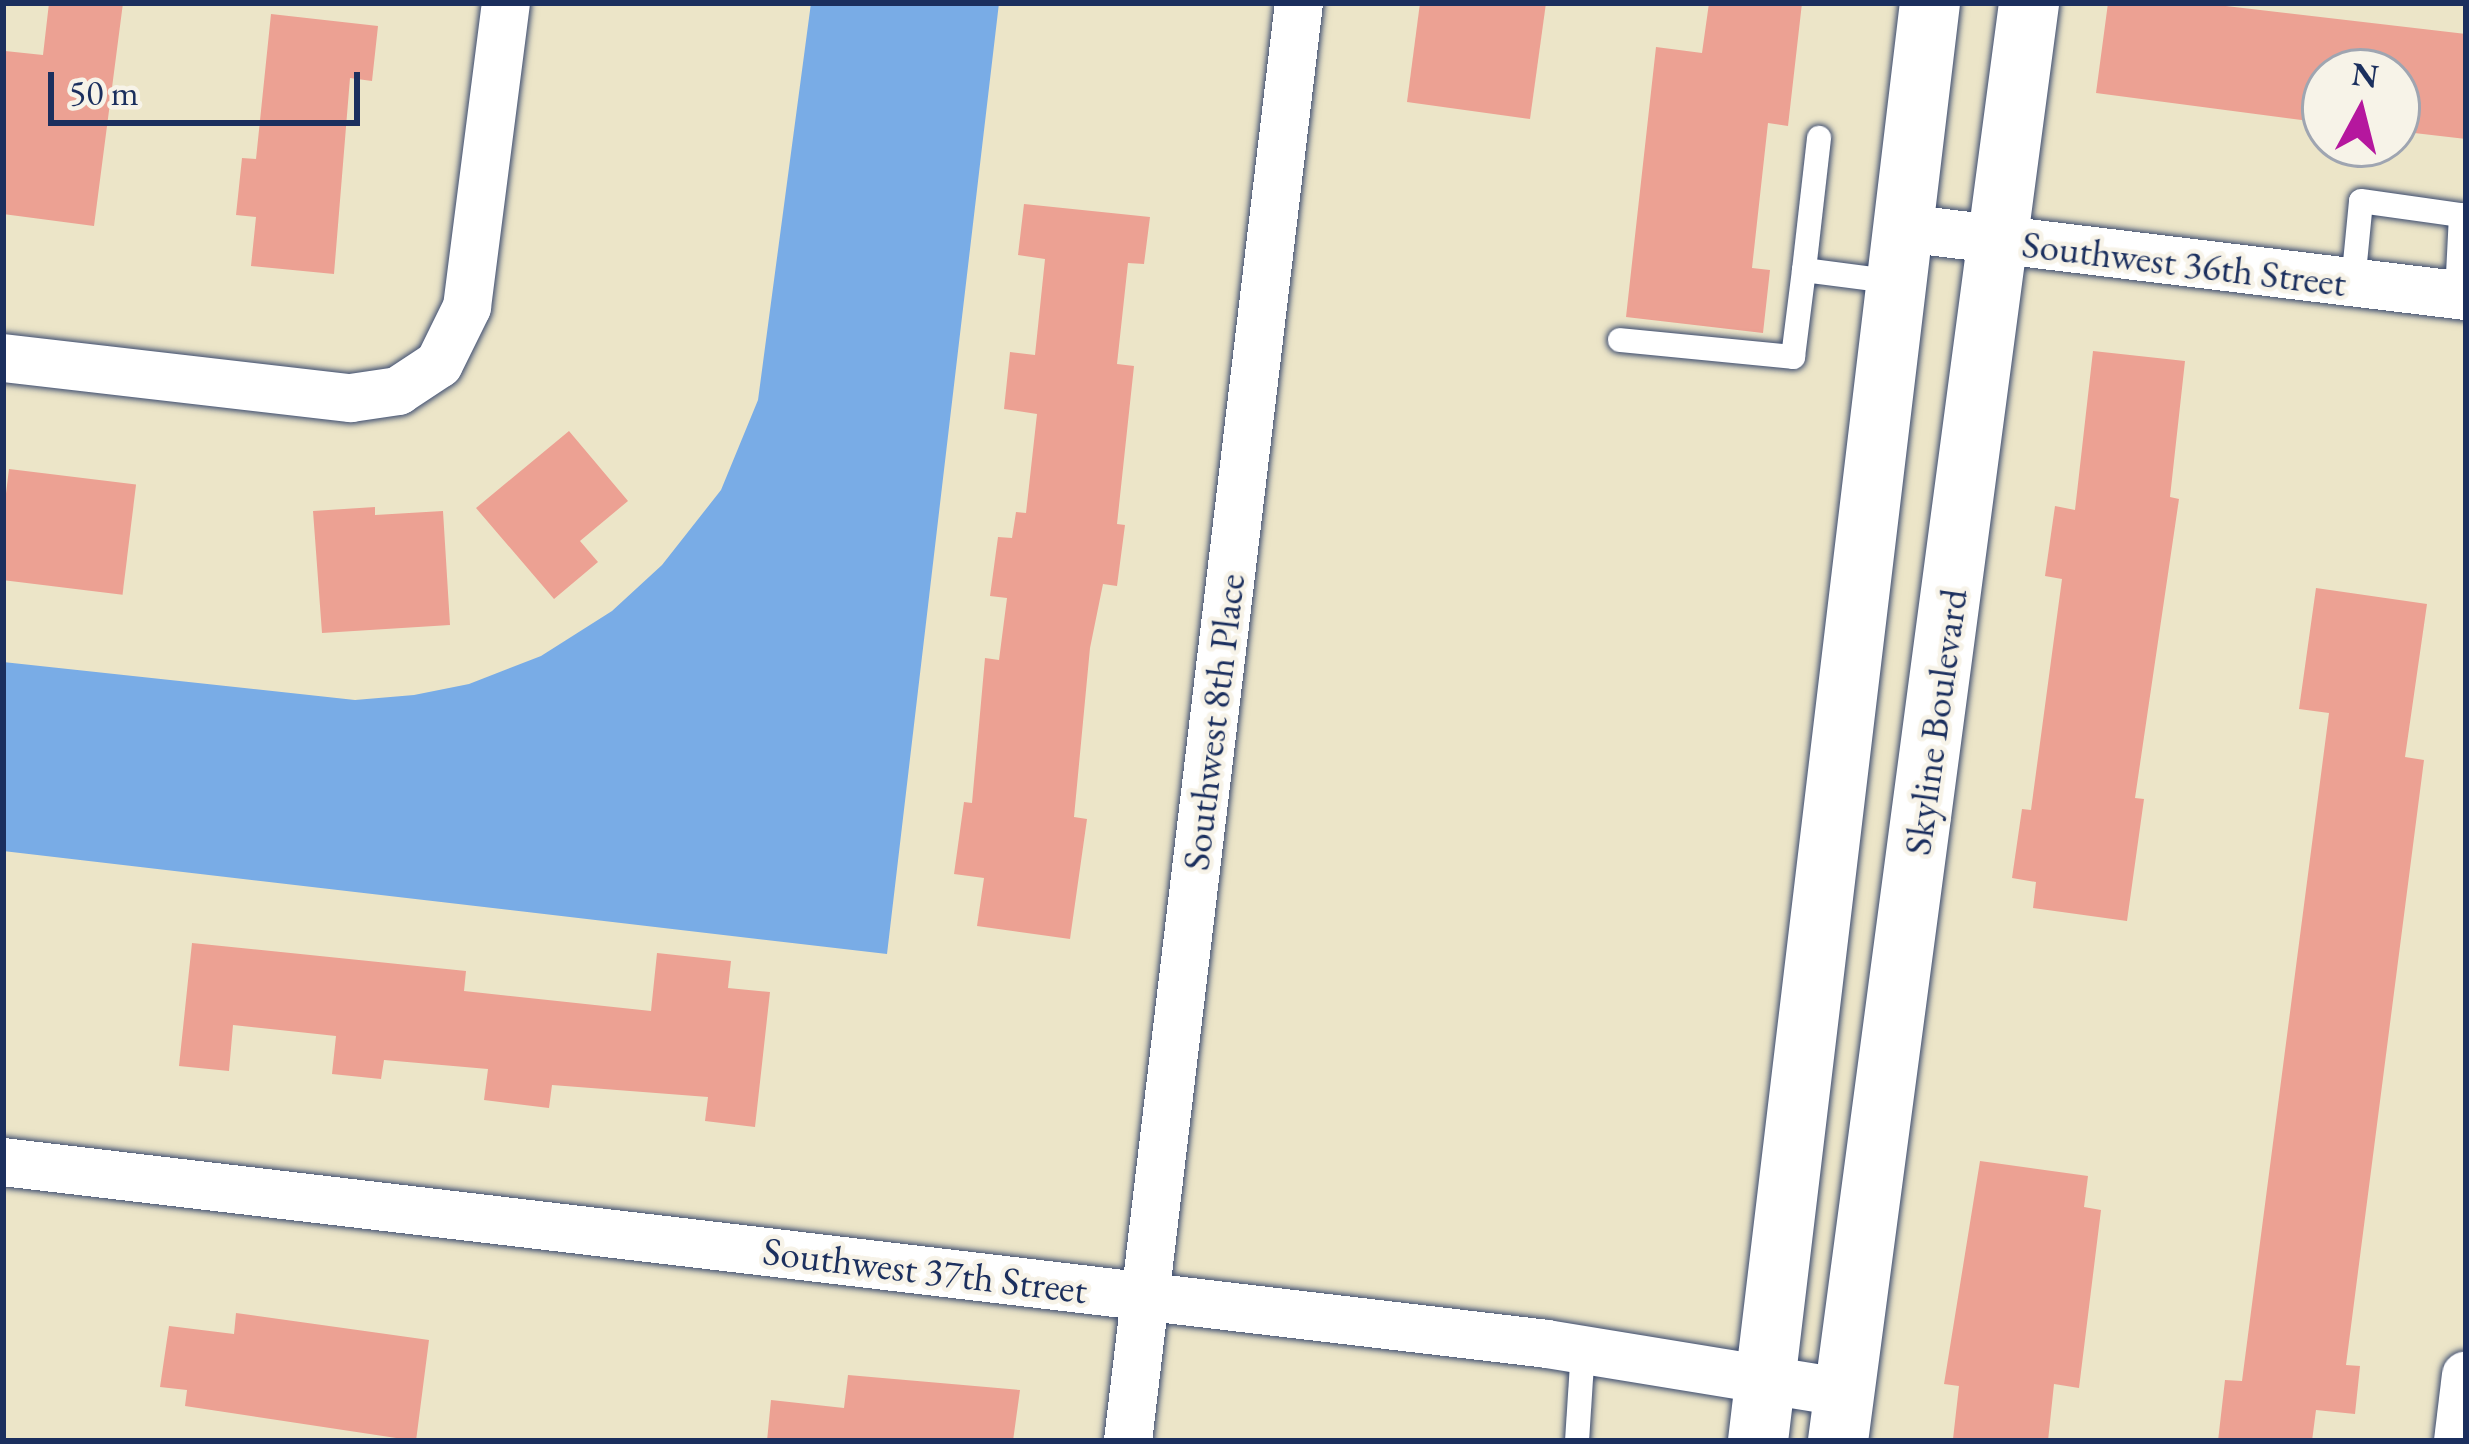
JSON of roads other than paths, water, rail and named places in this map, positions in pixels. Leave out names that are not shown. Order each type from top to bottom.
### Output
[{"type":"street","points":[[3,358],[351,398],[398,391],[439,364],[467,308],[506,3]]},
{"type":"street","name":"Southwest 8th Place","points":[[1128,1441],[1299,3]]},
{"type":"street","points":[[1758,1441],[1930,3]]},
{"type":"street","name":"Skyline Boulevard","points":[[1841,1417],[2002,242],[2030,3]]},
{"type":"street","name":"Southwest 36th Street","points":[[1900,255],[2002,242],[2462,295]]},
{"type":"street","name":"Southwest 37th Street","points":[[3,1162],[1583,1349],[1766,1379],[1841,1417]]},
{"type":"street","points":[[2458,1441],[2466,1375]]},
{"type":"lane","points":[[1620,340],[1793,357],[1819,138]]},
{"type":"lane","points":[[2354,284],[2361,202],[2461,215],[2462,295]]},
{"type":"lane","points":[[1804,269],[1900,255]]},
{"type":"lane","points":[[1577,1441],[1583,1349]]},
{"type":"water","points":[[811,3],[999,3],[887,954],[3,851],[3,662],[355,700],[414,695],[469,684],[541,656],[612,611],[662,565],[721,490],[758,400]]}]
